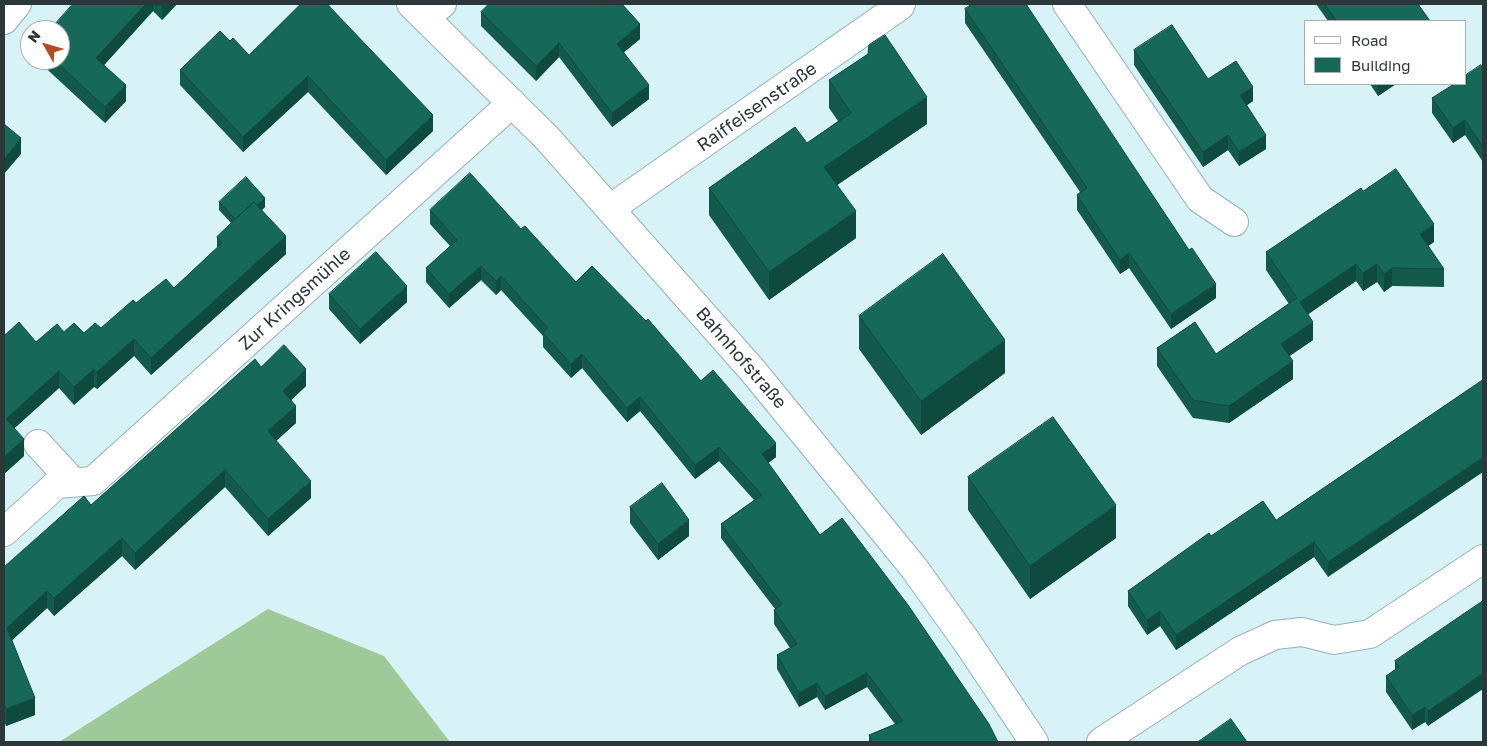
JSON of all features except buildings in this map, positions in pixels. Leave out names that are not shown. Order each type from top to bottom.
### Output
[{"type":"street","points":[[4,20],[17,4]]},
{"type":"street","name":"Raiffeisenstraße","points":[[611,208],[901,4]]},
{"type":"street","points":[[1067,4],[1200,199],[1234,222]]},
{"type":"street","name":"Bahnhofstraße","points":[[426,8],[611,208],[753,371],[914,568],[968,642],[1034,742]]},
{"type":"street","name":"Zur Kringsmühle","points":[[4,532],[57,484],[93,481],[512,103]]},
{"type":"street","points":[[38,444],[73,482]]},
{"type":"street","points":[[1101,742],[1240,651],[1275,635],[1302,632],[1334,640],[1370,634],[1483,559]]},
{"type":"green space","points":[[268,609],[384,656],[450,742],[59,742]]}]
